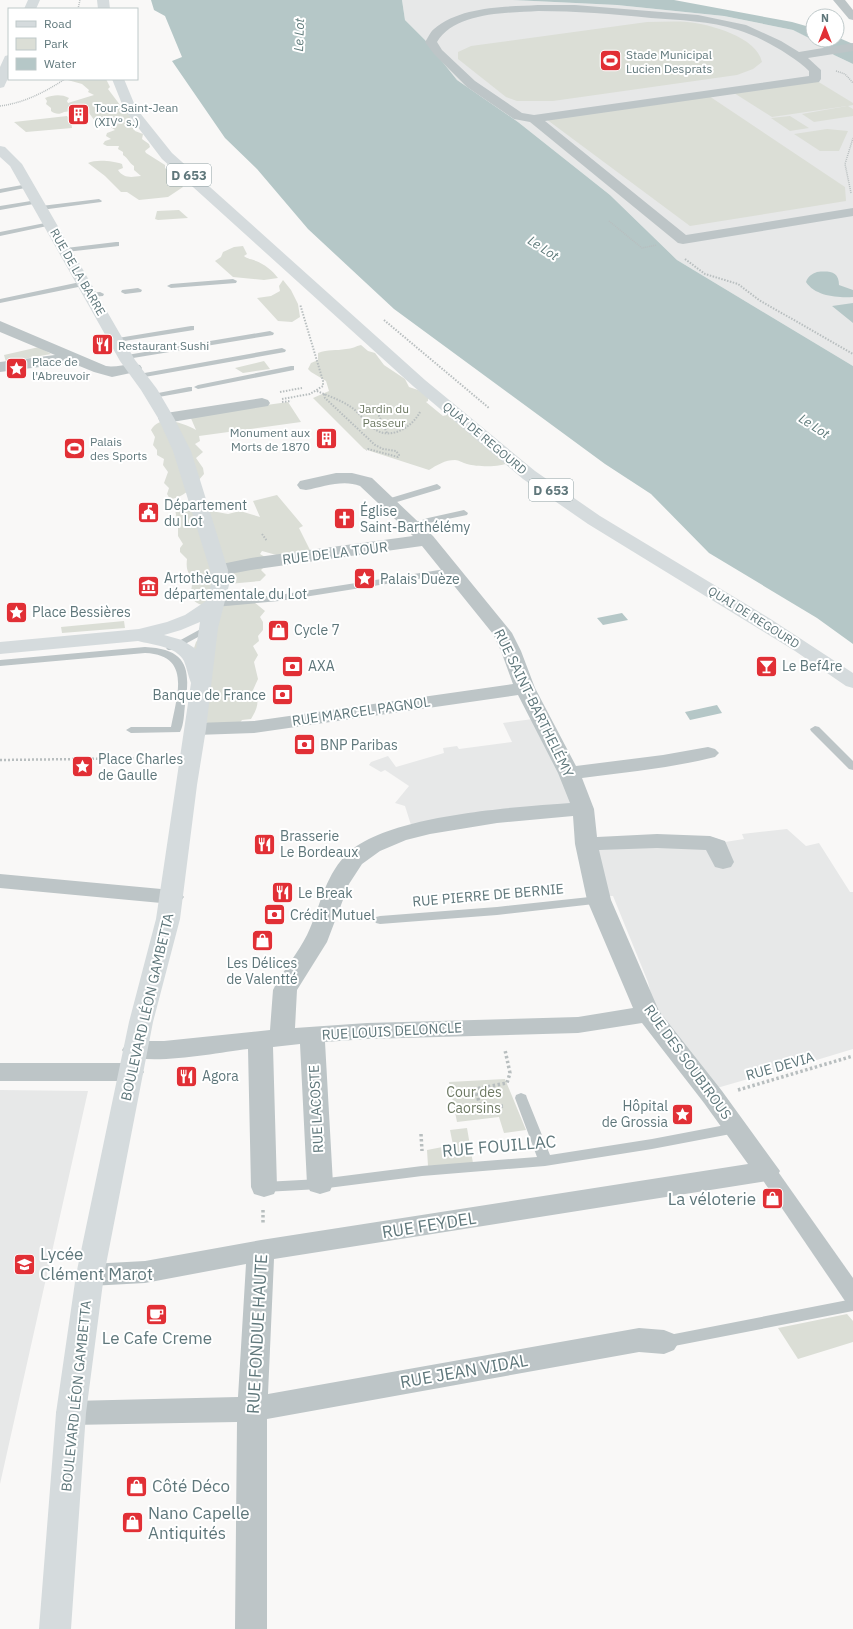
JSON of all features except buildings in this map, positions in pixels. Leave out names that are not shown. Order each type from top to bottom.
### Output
[{"type":"main road","points":[[0,84],[8,63]]},
{"type":"main road","name":"QUAI DE REGOURD","points":[[118,80],[130,109],[167,156],[419,383],[529,475],[594,520],[776,630],[853,682]]},
{"type":"main road","name":"RUE DE LA BARRE","points":[[0,150],[15,164],[92,291],[133,367],[153,396]]},
{"type":"main road","name":"BOULEVARD LÉON GAMBETTA","points":[[55,1629],[71,1413],[90,1275],[141,1022],[168,919],[184,800],[196,729],[208,628],[220,585],[219,570],[182,451],[166,418],[153,396]]},
{"type":"main road","points":[[0,648],[139,635],[174,626],[192,619],[215,604]]},
{"type":"main road","points":[[139,635],[165,641],[171,649],[191,656],[202,683]]},
{"type":"street","points":[[839,0],[853,17]]},
{"type":"street","points":[[538,8],[575,8],[698,18],[742,27],[777,43],[808,63],[814,70],[815,79],[534,119],[518,116],[471,84],[438,52],[431,42],[437,32],[461,17],[487,12],[538,8]]},
{"type":"street","points":[[797,56],[853,47]]},
{"type":"street","points":[[534,119],[683,240],[849,213]]},
{"type":"street","points":[[0,326],[72,358],[106,371],[112,372],[133,367]]},
{"type":"street","points":[[0,367],[72,358]]},
{"type":"street","points":[[166,418],[262,403]]},
{"type":"street","name":"RUE SAINT-BARTHELÉMY","points":[[306,486],[342,479],[363,480],[427,540],[502,633],[511,651],[525,688],[569,773],[583,809]]},
{"type":"street","name":"RUE DE LA TOUR","points":[[219,570],[251,564],[427,540]]},
{"type":"street","name":"RUE MARCEL PAGNOL","points":[[196,729],[254,727],[525,688]]},
{"type":"street","points":[[569,773],[666,770],[708,753]]},
{"type":"street","points":[[264,1187],[271,1038],[285,990],[325,925],[339,880],[354,858],[367,848],[404,834],[492,816],[583,809]]},
{"type":"street","name":"RUE DES SOUBIROUS","points":[[583,809],[586,844],[599,900],[648,1014],[713,1097],[767,1171]]},
{"type":"street","points":[[586,844],[656,841],[710,843],[717,846],[723,862]]},
{"type":"street","points":[[0,881],[172,897]]},
{"type":"street","name":"RUE LOUIS DELONCLE","points":[[0,1072],[133,1061],[164,1050],[271,1038],[500,1027],[578,1025],[648,1014]]},
{"type":"street","name":"RUE LACOSTE","points":[[312,1035],[320,1184]]},
{"type":"street","points":[[767,1171],[853,1295]]},
{"type":"street","name":"RUE FEYDEL","points":[[90,1275],[145,1272],[261,1251],[767,1171]]},
{"type":"street","name":"RUE FONDUE HAUTE","points":[[251,1629],[252,1409],[261,1251]]},
{"type":"street","name":"RUE JEAN VIDAL","points":[[71,1413],[252,1409],[639,1340],[664,1342]]},
{"type":"lane","points":[[0,191],[28,186]]},
{"type":"lane","points":[[0,208],[99,201]]},
{"type":"lane","points":[[0,234],[50,224]]},
{"type":"lane","points":[[66,250],[116,244]]},
{"type":"lane","points":[[171,286],[233,281]]},
{"type":"lane","points":[[125,292],[138,290]]},
{"type":"lane","points":[[0,301],[92,291]]},
{"type":"lane","points":[[118,340],[191,328]]},
{"type":"lane","points":[[133,367],[270,333]]},
{"type":"lane","points":[[133,367],[282,350]]},
{"type":"lane","points":[[198,387],[291,368]]},
{"type":"lane","points":[[153,396],[189,389]]},
{"type":"lane","points":[[387,502],[437,488]]},
{"type":"lane","points":[[413,526],[438,518],[464,513]]},
{"type":"lane","points":[[215,604],[278,598],[452,571]]},
{"type":"lane","points":[[0,663],[171,649],[208,628]]},
{"type":"lane","points":[[131,730],[176,730],[184,676],[171,649]]},
{"type":"lane","points":[[815,729],[853,767]]},
{"type":"lane","name":"RUE PIERRE DE BERNIE","points":[[380,920],[599,900]]},
{"type":"lane","points":[[522,1101],[545,1161]]},
{"type":"lane","name":"RUE FOUILLAC","points":[[264,1187],[320,1184],[422,1171],[545,1161],[652,1144],[736,1128]]},
{"type":"lane","name":"RUE JEAN VIDAL","points":[[664,1342],[853,1305]]},
{"type":"path","points":[[0,106],[10,105],[31,97],[63,80]]},
{"type":"path","points":[[849,213],[852,192],[845,164],[853,138]]},
{"type":"path","points":[[609,221],[642,248]]},
{"type":"path","points":[[683,240],[670,243],[675,252],[705,274],[738,284],[759,300],[853,354]]},
{"type":"path","points":[[262,403],[307,394],[317,391],[323,386],[323,381],[300,303]]},
{"type":"path","points":[[317,391],[351,406],[376,430],[388,434],[410,426],[420,413],[420,408]]},
{"type":"path","points":[[324,394],[325,398],[375,445],[383,449],[396,451],[400,455],[395,457],[368,448],[366,450]]},
{"type":"path","points":[[375,407],[388,434]]},
{"type":"path","points":[[262,534],[265,538]]},
{"type":"path","points":[[0,760],[163,758]]},
{"type":"path","points":[[500,1027],[510,1073],[507,1083],[475,1089],[481,1108],[522,1101]]},
{"type":"path","name":"RUE DEVIA","points":[[713,1097],[853,1056]]},
{"type":"path","name":"RUE FONDUE HAUTE","points":[[261,1251],[264,1187]]},
{"type":"shaded area","points":[[402,0],[513,0],[617,5],[724,16],[793,30],[805,36],[805,48],[825,48],[834,55],[853,64],[853,366],[677,260],[610,195],[518,122],[457,80],[425,40],[405,20]]},
{"type":"shaded area","points":[[533,719],[560,771],[571,804],[411,825],[405,806],[395,803],[409,786],[385,770],[381,772],[369,765],[371,762],[388,756],[396,767],[444,753],[443,748],[457,746],[459,749],[512,742],[503,723]]},
{"type":"shaded area","points":[[787,829],[806,846],[819,843],[850,892],[853,892],[853,1049],[750,1080],[748,1079],[717,1088],[680,1045],[653,1003],[648,982],[613,896],[608,896],[592,845],[725,842],[744,839],[742,834]]},
{"type":"shaded area","name":"Lycée Clément Marot","points":[[0,1090],[88,1091],[0,1484]]},
{"type":"green space","name":"Stade Municipal Lucien Desprats","points":[[647,22],[687,22],[720,29],[731,33],[751,45],[758,53],[762,62],[753,69],[737,75],[553,101],[517,101],[506,97],[458,59],[458,52],[471,46]]},
{"type":"green space","points":[[68,80],[106,80],[110,87],[108,89],[120,105],[119,108],[128,110],[133,121],[132,126],[135,131],[143,134],[142,139],[149,144],[150,147],[145,151],[146,153],[165,165],[165,168],[169,171],[168,175],[177,179],[183,187],[168,197],[139,200],[127,192],[121,192],[105,176],[88,163],[110,161],[119,163],[122,164],[123,168],[118,170],[123,175],[128,177],[141,176],[134,170],[134,166],[123,155],[123,152],[118,149],[119,146],[107,146],[103,144],[105,141],[111,139],[106,136],[107,133],[115,130],[107,124],[95,121],[86,109],[59,114],[51,111],[51,108],[46,104],[47,101],[45,98],[54,96],[60,95],[69,98],[67,101],[68,103],[94,95],[88,92],[89,90],[82,84]]},
{"type":"green space","points":[[817,81],[853,103],[853,105],[848,106],[853,109],[853,116],[814,122],[802,114],[847,106],[772,117],[734,93]]},
{"type":"green space","points":[[709,96],[845,187],[846,201],[690,226],[546,119]]},
{"type":"green space","points":[[67,116],[71,121],[72,128],[26,132],[14,122]]},
{"type":"green space","points":[[790,116],[809,128],[790,131],[771,118]]},
{"type":"green space","points":[[827,129],[848,131],[839,151],[820,151],[794,134]]},
{"type":"green space","points":[[179,210],[188,218],[155,219],[157,211]]},
{"type":"green space","points":[[243,246],[247,254],[244,256],[259,262],[274,273],[278,278],[264,280],[233,277],[215,261],[221,257],[223,252],[234,247]]},
{"type":"green space","points":[[283,280],[291,290],[298,304],[300,317],[292,322],[278,321],[257,298],[271,296],[280,291],[279,286]]},
{"type":"green space","name":"Jardin du Passeur","points":[[361,345],[368,351],[375,353],[384,365],[405,379],[409,387],[421,391],[428,396],[428,401],[426,402],[443,416],[451,413],[512,461],[497,466],[477,466],[451,460],[441,463],[429,470],[364,449],[313,398],[329,391],[326,381],[308,369],[311,363],[318,360],[318,353],[350,349]]},
{"type":"green space","points":[[39,347],[51,354],[6,362],[4,355]]},
{"type":"green space","points":[[264,361],[270,369],[243,373],[235,368]]},
{"type":"green space","points":[[288,402],[301,422],[199,436],[200,441],[195,444],[203,452],[196,458],[203,468],[204,474],[185,493],[170,499],[167,494],[169,488],[164,483],[168,472],[163,465],[164,459],[157,455],[157,450],[153,445],[155,437],[151,430],[155,425],[160,422],[172,421],[196,430],[190,416]]},
{"type":"green space","points":[[277,495],[303,526],[299,528],[311,552],[280,556],[262,551],[260,554],[265,557],[266,565],[261,570],[266,575],[260,581],[228,584],[202,605],[194,601],[192,598],[193,579],[187,570],[187,559],[180,552],[180,548],[183,544],[178,536],[178,527],[174,522],[176,515],[175,508],[180,504],[194,501],[209,505],[217,512],[228,514],[240,511],[260,517],[253,501]]},
{"type":"green space","points":[[254,602],[265,611],[260,617],[263,622],[263,630],[258,636],[259,641],[253,646],[258,655],[254,662],[258,679],[253,690],[257,697],[255,712],[251,719],[242,720],[238,725],[211,724],[202,721],[199,653],[194,648],[196,642],[220,606]]},
{"type":"green space","points":[[124,621],[125,628],[62,633],[61,627]]},
{"type":"green space","name":"Cour des Caorsins","points":[[505,1079],[526,1130],[504,1133],[499,1117],[457,1122],[449,1082]]},
{"type":"green space","points":[[467,1128],[473,1163],[428,1166],[427,1150],[453,1145],[450,1130]]},
{"type":"green space","points":[[847,1314],[853,1321],[853,1342],[798,1359],[778,1328]]},
{"type":"water","name":"Le Lot","points":[[151,0],[402,0],[405,20],[425,40],[457,80],[518,122],[610,195],[677,260],[853,366],[853,644],[817,618],[709,553],[651,494],[605,464],[394,309],[308,229],[257,169],[225,138],[172,61],[182,57],[165,16],[154,10]]},
{"type":"water","points":[[513,0],[674,0],[792,22],[805,26],[805,36],[793,30],[724,16],[617,5]]},
{"type":"water","points":[[845,40],[853,44],[853,64],[834,55],[824,48],[845,48]]},
{"type":"water","points":[[817,272],[829,272],[835,274],[839,280],[839,285],[853,290],[853,297],[827,295],[810,287],[806,282],[810,276]]},
{"type":"water","points":[[853,303],[853,323],[832,306]]},
{"type":"water","points":[[622,613],[628,620],[603,625],[597,618]]},
{"type":"water","points":[[717,705],[722,713],[690,720],[685,712]]},
{"type":"place","name":"Stade Municipal Lucien Desprats","points":[[611,61]]},
{"type":"place","name":"Tour Saint-Jean (XIV° s.)","points":[[78,114]]},
{"type":"place","name":"Restaurant Sushi","points":[[103,345]]},
{"type":"place","name":"Place de l'Abreuvoir","points":[[16,368]]},
{"type":"place","name":"Monument aux Morts de 1870","points":[[326,439]]},
{"type":"place","name":"Palais des Sports","points":[[74,448]]},
{"type":"place","name":"Département du Lot","points":[[149,513]]},
{"type":"place","name":"Église Saint-Barthélémy","points":[[344,519]]},
{"type":"place","name":"Palais Duèze","points":[[364,579]]},
{"type":"place","name":"Artothèque départementale du Lot","points":[[149,586]]},
{"type":"place","name":"Place Bessières","points":[[17,612]]},
{"type":"place","name":"Cycle 7","points":[[278,630]]},
{"type":"place","name":"AXA","points":[[292,666]]},
{"type":"place","name":"Le Bef4re","points":[[766,666]]},
{"type":"place","name":"Banque de France","points":[[282,695]]},
{"type":"place","name":"BNP Paribas","points":[[304,745]]},
{"type":"place","name":"Place Charles de Gaulle","points":[[83,767]]},
{"type":"place","name":"Brasserie Le Bordeaux","points":[[264,844]]},
{"type":"place","name":"Le Break","points":[[283,893]]},
{"type":"place","name":"Crédit Mutuel","points":[[274,915]]},
{"type":"place","name":"Les Délices de Valentté","points":[[262,941]]},
{"type":"place","name":"Agora","points":[[187,1076]]},
{"type":"place","name":"Hôpital de Grossia","points":[[683,1114]]},
{"type":"place","name":"La véloterie","points":[[772,1199]]},
{"type":"place","name":"Lycée Clément Marot","points":[[25,1264]]},
{"type":"place","name":"Le Cafe Creme","points":[[157,1314]]},
{"type":"place","name":"Côté Déco","points":[[137,1486]]},
{"type":"place","name":"Nano Capelle Antiquités","points":[[133,1523]]}]
